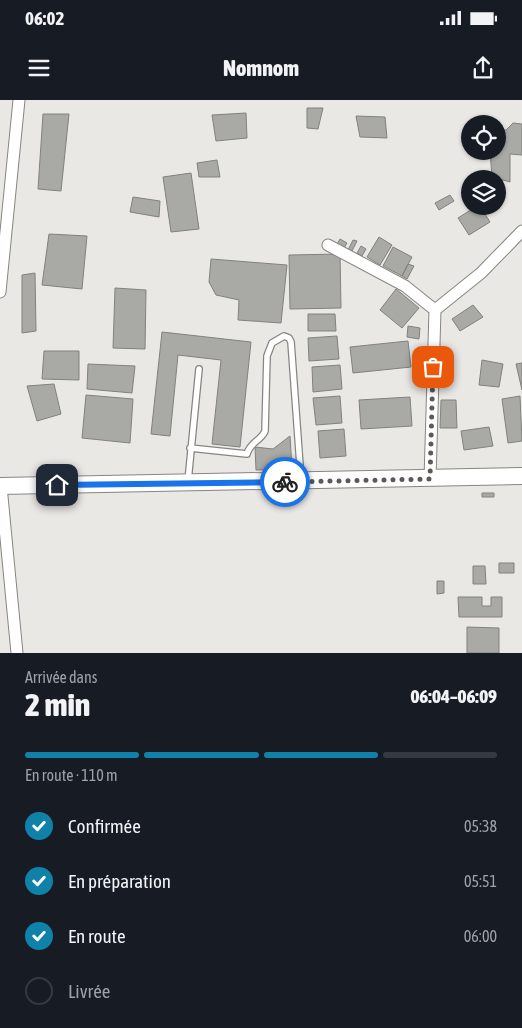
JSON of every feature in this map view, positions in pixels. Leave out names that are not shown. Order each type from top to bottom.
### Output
[{"type":"main road","points":[[0,486],[301,482],[522,476]]},
{"type":"street","points":[[0,292],[19,100]]},
{"type":"street","points":[[435,310],[481,274],[522,231]]},
{"type":"street","points":[[328,245],[405,286],[435,310]]},
{"type":"street","points":[[430,479],[435,310]]},
{"type":"street","points":[[0,486],[17,653]]},
{"type":"lane","points":[[190,448],[248,454],[254,442],[262,438],[265,431],[268,356],[272,343],[284,336],[292,342],[301,482]]},
{"type":"lane","points":[[188,483],[199,369]]},
{"type":"building","points":[[307,108],[323,108],[318,129],[307,128]]},
{"type":"building","points":[[246,113],[247,138],[216,141],[212,115]]},
{"type":"building","points":[[43,114],[69,114],[61,191],[38,189]]},
{"type":"building","points":[[356,116],[385,117],[387,138],[360,137]]},
{"type":"building","points":[[513,123],[522,124],[522,155],[510,154],[510,182],[506,181],[506,170],[491,170],[491,160],[506,160],[506,130]]},
{"type":"building","points":[[217,160],[220,177],[199,177],[197,163]]},
{"type":"building","points":[[191,173],[199,229],[171,232],[163,177]]},
{"type":"building","points":[[450,195],[454,201],[439,210],[435,203]]},
{"type":"building","points":[[133,197],[160,201],[159,217],[130,212]]},
{"type":"building","points":[[463,215],[486,215],[490,222],[469,235],[458,218]]},
{"type":"building","points":[[49,234],[87,236],[82,289],[42,285]]},
{"type":"building","points":[[379,237],[392,245],[380,265],[367,257]]},
{"type":"building","points":[[340,239],[347,243],[344,248],[337,244]]},
{"type":"building","points":[[353,240],[357,241],[352,251],[348,250]]},
{"type":"building","points":[[361,246],[366,249],[362,256],[357,253]]},
{"type":"building","points":[[393,247],[412,257],[402,276],[383,266]]},
{"type":"building","points":[[340,254],[341,308],[290,309],[289,255]]},
{"type":"building","points":[[211,259],[287,265],[281,323],[238,320],[239,300],[216,295],[209,282]]},
{"type":"building","points":[[408,264],[414,266],[407,279],[402,276]]},
{"type":"building","points":[[35,273],[36,331],[22,333],[22,275]]},
{"type":"building","points":[[115,288],[146,290],[145,349],[113,348]]},
{"type":"building","points":[[396,289],[419,308],[402,328],[380,310]]},
{"type":"building","points":[[473,305],[483,317],[460,331],[452,319]]},
{"type":"building","points":[[308,314],[335,314],[336,331],[308,331]]},
{"type":"building","points":[[408,326],[420,328],[419,339],[407,337]]},
{"type":"building","points":[[162,332],[251,342],[240,447],[212,444],[221,360],[178,355],[170,436],[151,434]]},
{"type":"building","points":[[337,336],[339,359],[309,361],[308,338]]},
{"type":"building","points":[[408,341],[411,367],[353,373],[350,347]]},
{"type":"building","points":[[44,351],[79,351],[79,380],[42,379]]},
{"type":"building","points":[[482,360],[503,364],[499,387],[479,385]]},
{"type":"building","points":[[522,363],[522,390],[516,364]]},
{"type":"building","points":[[88,364],[135,366],[132,393],[87,389]]},
{"type":"building","points":[[340,365],[342,389],[313,392],[312,367]]},
{"type":"building","points":[[54,384],[61,414],[37,421],[27,386]]},
{"type":"building","points":[[86,395],[133,399],[130,443],[82,438]]},
{"type":"building","points":[[340,396],[342,423],[316,425],[313,398]]},
{"type":"building","points":[[520,396],[522,441],[508,443],[502,399]]},
{"type":"building","points":[[410,397],[412,426],[361,429],[359,400]]},
{"type":"building","points":[[441,400],[456,400],[457,428],[440,428]]},
{"type":"building","points":[[489,427],[493,446],[464,450],[461,431]]},
{"type":"building","points":[[344,429],[346,456],[320,458],[318,431]]},
{"type":"building","points":[[290,436],[292,469],[256,470],[255,447],[273,449]]},
{"type":"building","points":[[482,493],[494,493],[494,497],[482,497]]},
{"type":"building","points":[[499,563],[514,563],[514,573],[499,573]]},
{"type":"building","points":[[473,566],[485,566],[486,584],[473,584]]},
{"type":"building","points":[[437,581],[444,581],[444,593],[437,594]]},
{"type":"building","points":[[458,597],[482,597],[482,606],[491,606],[491,597],[502,597],[502,617],[459,617]]},
{"type":"building","points":[[467,627],[499,628],[499,653],[467,653]]},
{"type":"way so far","points":[[285,482],[430,479],[433,367]]},
{"type":"route","points":[[57,485],[285,482]]}]
